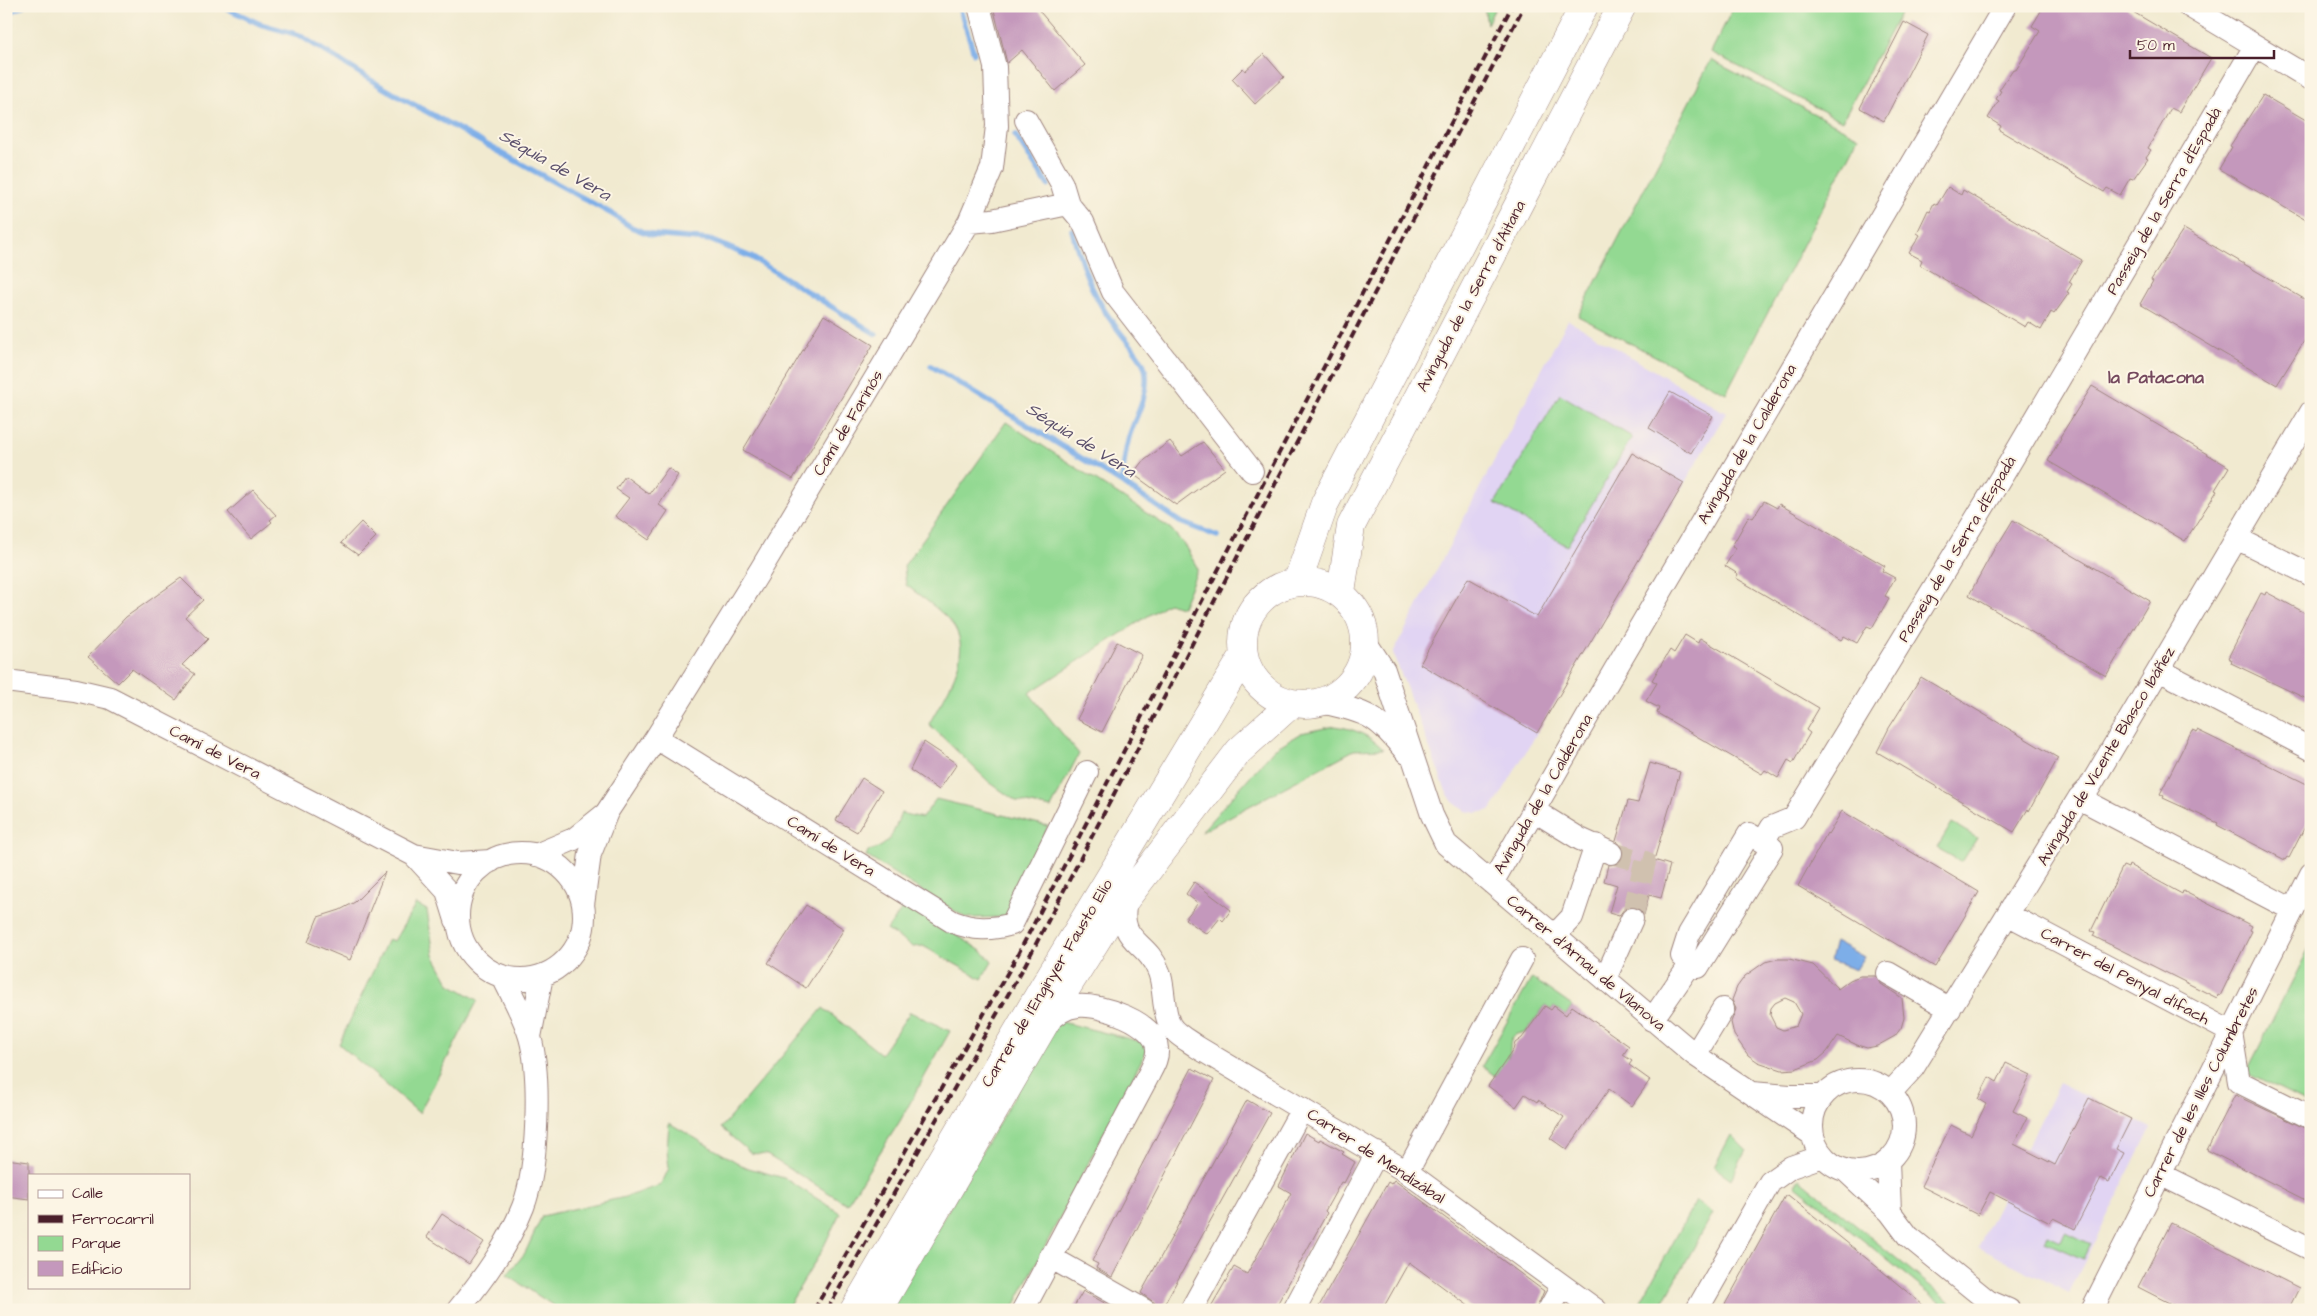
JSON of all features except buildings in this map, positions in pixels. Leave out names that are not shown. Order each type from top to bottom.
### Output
[{"type":"main road","name":"Avinguda de la Serra d'Aitana","points":[[1298,580],[1325,503],[1584,6]]},
{"type":"main road","name":"Avinguda de la Serra d'Aitana","points":[[1341,592],[1351,526],[1622,6]]},
{"type":"main road","points":[[1298,580],[1313,580],[1328,584],[1341,592],[1358,611],[1363,626],[1365,641],[1362,659],[1355,675],[1341,691],[1324,703],[1307,706],[1291,704],[1274,698],[1260,687],[1249,673],[1243,657],[1244,637],[1251,616],[1264,600],[1279,588],[1298,580]]},
{"type":"main road","name":"Carrer de l'Enginyer Fausto Elío","points":[[854,1310],[1044,988],[1243,657]]},
{"type":"main road","name":"Carrer de l'Enginyer Fausto Elío","points":[[878,1310],[1082,962],[1126,899],[1239,751],[1291,704]]},
{"type":"street","name":"Camí de Farinós","points":[[583,905],[590,854],[607,812],[656,738],[761,569],[969,222],[992,168],[997,126],[996,67],[979,6]]},
{"type":"street","name":"Avinguda de la Calderona","points":[[1492,883],[2005,6]]},
{"type":"street","points":[[2189,6],[2311,79]]},
{"type":"street","name":"Passeig de la Serra d'Espadà","points":[[1652,1020],[1692,962],[1682,956],[1689,934],[1744,841],[1749,834],[1763,842],[1772,827],[1794,818],[2005,471],[2255,46]]},
{"type":"street","points":[[1026,120],[1062,184],[1068,204],[1083,222],[1113,292],[1252,471]]},
{"type":"street","points":[[969,222],[992,220],[1068,204]]},
{"type":"street","name":"Avinguda de Vicente Blasco Ibáñez","points":[[1890,1093],[1913,1068],[2009,916],[2079,798],[2089,788],[2311,412]]},
{"type":"street","points":[[2236,538],[2311,575]]},
{"type":"street","name":"Carrer d'Arnau de Vilanova","points":[[1365,641],[1384,670],[1417,764],[1432,815],[1446,844],[1695,1055],[1813,1135]]},
{"type":"street","points":[[2159,670],[2311,749]]},
{"type":"street","name":"Camí de Vera","points":[[6,681],[76,690],[110,698],[414,855],[458,863],[491,861]]},
{"type":"street","name":"Carrer d'Arnau de Vilanova","points":[[1324,703],[1359,710],[1384,725],[1417,764]]},
{"type":"street","name":"Camí de Vera","points":[[656,738],[954,922],[971,929],[998,928],[1012,924],[1087,772]]},
{"type":"street","points":[[2079,798],[2293,910]]},
{"type":"street","points":[[1533,810],[1580,839],[1604,849],[1572,917],[1554,936]]},
{"type":"street","name":"Camí de Farinós","points":[[536,855],[574,839],[607,812]]},
{"type":"street","points":[[521,853],[536,855],[553,862],[567,873],[578,888],[583,905],[584,923],[580,940],[571,955],[558,968],[542,976],[523,979],[504,977],[488,970],[474,959],[465,945],[459,928],[458,909],[464,889],[475,873],[491,861],[506,855],[521,853]]},
{"type":"street","name":"Camí de Vera","points":[[414,855],[447,891],[459,928]]},
{"type":"street","name":"Carrer de les Illes Columbretes","points":[[2092,1310],[2311,874]]},
{"type":"street","name":"Carrer de Mendizábal","points":[[1126,899],[1123,924],[1129,935],[1155,964],[1160,973],[1167,1018],[1172,1028],[1197,1047],[1407,1172],[1596,1310]]},
{"type":"street","name":"Carrer del Penyal d'Ifach","points":[[2009,916],[2231,1032]]},
{"type":"street","points":[[1605,979],[1632,919]]},
{"type":"street","points":[[1407,1172],[1522,959]]},
{"type":"street","points":[[1888,973],[1950,1009]]},
{"type":"street","points":[[530,1037],[542,976]]},
{"type":"street","points":[[458,1310],[503,1250],[524,1205],[533,1160],[538,1096],[530,1037],[504,977]]},
{"type":"street","name":"Carrer de l'Enginyer Fausto Elío","points":[[1040,1031],[1054,1015],[1066,1009],[1078,1006],[1093,1007],[1134,1020],[1149,1030],[1155,1038],[1158,1048],[1156,1059]]},
{"type":"street","points":[[1695,1055],[1723,1009]]},
{"type":"street","points":[[2231,1032],[2238,1082],[2311,1118]]},
{"type":"street","name":"Carrer de Mendizábal","points":[[1156,1059],[1164,1050],[1173,1046],[1197,1047]]},
{"type":"street","points":[[1023,1310],[1156,1059]]},
{"type":"street","points":[[1845,1170],[1860,1172],[1875,1169],[1888,1161],[1898,1149],[1904,1134],[1904,1119],[1899,1104],[1890,1093],[1878,1084],[1856,1080],[1848,1081],[1834,1086],[1823,1096],[1814,1114],[1813,1135],[1823,1156],[1845,1170],[1890,1212],[1908,1236],[1986,1305],[2009,1310]]},
{"type":"street","points":[[1749,1093],[1823,1096]]},
{"type":"street","points":[[1190,1310],[1302,1109]]},
{"type":"street","points":[[1294,1310],[1377,1153]]},
{"type":"street","points":[[1697,1310],[1770,1182],[1791,1167],[1823,1156]]},
{"type":"street","points":[[1888,1161],[1890,1212]]},
{"type":"street","points":[[2160,1174],[2311,1249]]},
{"type":"street","points":[[1050,1257],[1144,1310]]},
{"type":"street","points":[[1549,1310],[1562,1286]]},
{"type":"shaded area","points":[[1568,320],[1726,413],[1491,810],[1477,813],[1465,811],[1453,802],[1446,791],[1393,653]]},
{"type":"shaded area","points":[[2059,1083],[2151,1128],[2069,1293],[1978,1247]]},
{"type":"green space","points":[[1484,6],[1496,6],[1487,24]]},
{"type":"green space","points":[[1734,6],[1904,6],[1842,121],[1711,52]]},
{"type":"green space","points":[[1711,60],[1859,137],[1726,393],[1578,316]]},
{"type":"green space","points":[[1560,394],[1632,437],[1567,546],[1495,503]]},
{"type":"green space","points":[[1006,422],[1171,529],[1185,546],[1198,569],[1182,607],[1168,603],[1029,693],[1079,754],[1051,808],[1016,801],[989,782],[929,724],[949,689],[959,662],[959,637],[953,625],[944,615],[906,585],[904,566]]},
{"type":"green space","points":[[1335,726],[1361,733],[1383,749],[1354,750],[1201,832],[1274,749],[1301,733]]},
{"type":"green space","points":[[936,799],[1048,826],[1008,917],[966,918],[866,856],[868,851],[882,846],[890,838],[901,813],[922,818]]},
{"type":"green space","points":[[1952,823],[1977,838],[1962,862],[1937,848]]},
{"type":"green space","points":[[416,904],[427,910],[434,955],[450,984],[478,1000],[419,1113],[339,1044],[388,939],[394,941]]},
{"type":"green space","points":[[911,904],[984,953],[992,962],[982,979],[923,946],[913,947],[887,930],[904,906]]},
{"type":"green space","points":[[2311,944],[2311,1105],[2246,1073]]},
{"type":"green space","points":[[1532,978],[1572,1006],[1563,1019],[1562,1012],[1554,1006],[1551,1010],[1545,1006],[1526,1032],[1519,1033],[1512,1038],[1510,1054],[1495,1076],[1482,1066]]},
{"type":"green space","points":[[823,1008],[881,1054],[910,1012],[950,1031],[900,1121],[847,1204],[767,1155],[751,1153],[721,1128]]},
{"type":"green space","points":[[1058,1021],[1150,1044],[1012,1310],[890,1310]]},
{"type":"green space","points":[[669,1123],[745,1167],[784,1178],[840,1213],[821,1252],[786,1310],[560,1310],[507,1275],[525,1253],[542,1216],[625,1197],[661,1185],[669,1168],[667,1150]]},
{"type":"green space","points":[[1731,1135],[1746,1150],[1731,1179],[1714,1167]]},
{"type":"green space","points":[[1799,1179],[1955,1306],[1952,1310],[1949,1310],[1795,1185]]},
{"type":"green space","points":[[1696,1201],[1713,1213],[1659,1310],[1640,1310],[1637,1308]]},
{"type":"green space","points":[[2065,1232],[2090,1244],[2083,1259],[2045,1242],[2048,1235],[2061,1241]]},
{"type":"water","points":[[1835,941],[1864,957],[1856,970],[1830,961]]},
{"type":"waterway","name":"Séquia de Vera","points":[[6,14],[23,6]]},
{"type":"waterway","name":"Séquia de Vera","points":[[222,6],[260,24],[299,35],[382,87],[612,214],[631,227],[652,235],[710,240],[751,257],[876,334]]},
{"type":"waterway","points":[[959,6],[974,53]]},
{"type":"waterway","points":[[1015,135],[1048,185]]},
{"type":"waterway","points":[[1072,230],[1081,260],[1097,298],[1104,311],[1144,364],[1145,391],[1129,437],[1122,483]]},
{"type":"waterway","name":"Séquia de Vera","points":[[931,366],[1122,483],[1180,522],[1217,536]]},
{"type":"tunnel","points":[[1611,853],[1645,862],[1632,919]]},
{"type":"railway","points":[[814,1310],[1016,958],[1512,6]]},
{"type":"railway","points":[[827,1310],[1025,965],[1524,6]]},
{"type":"district","name":"la Patacona","points":[[2156,377]]}]
